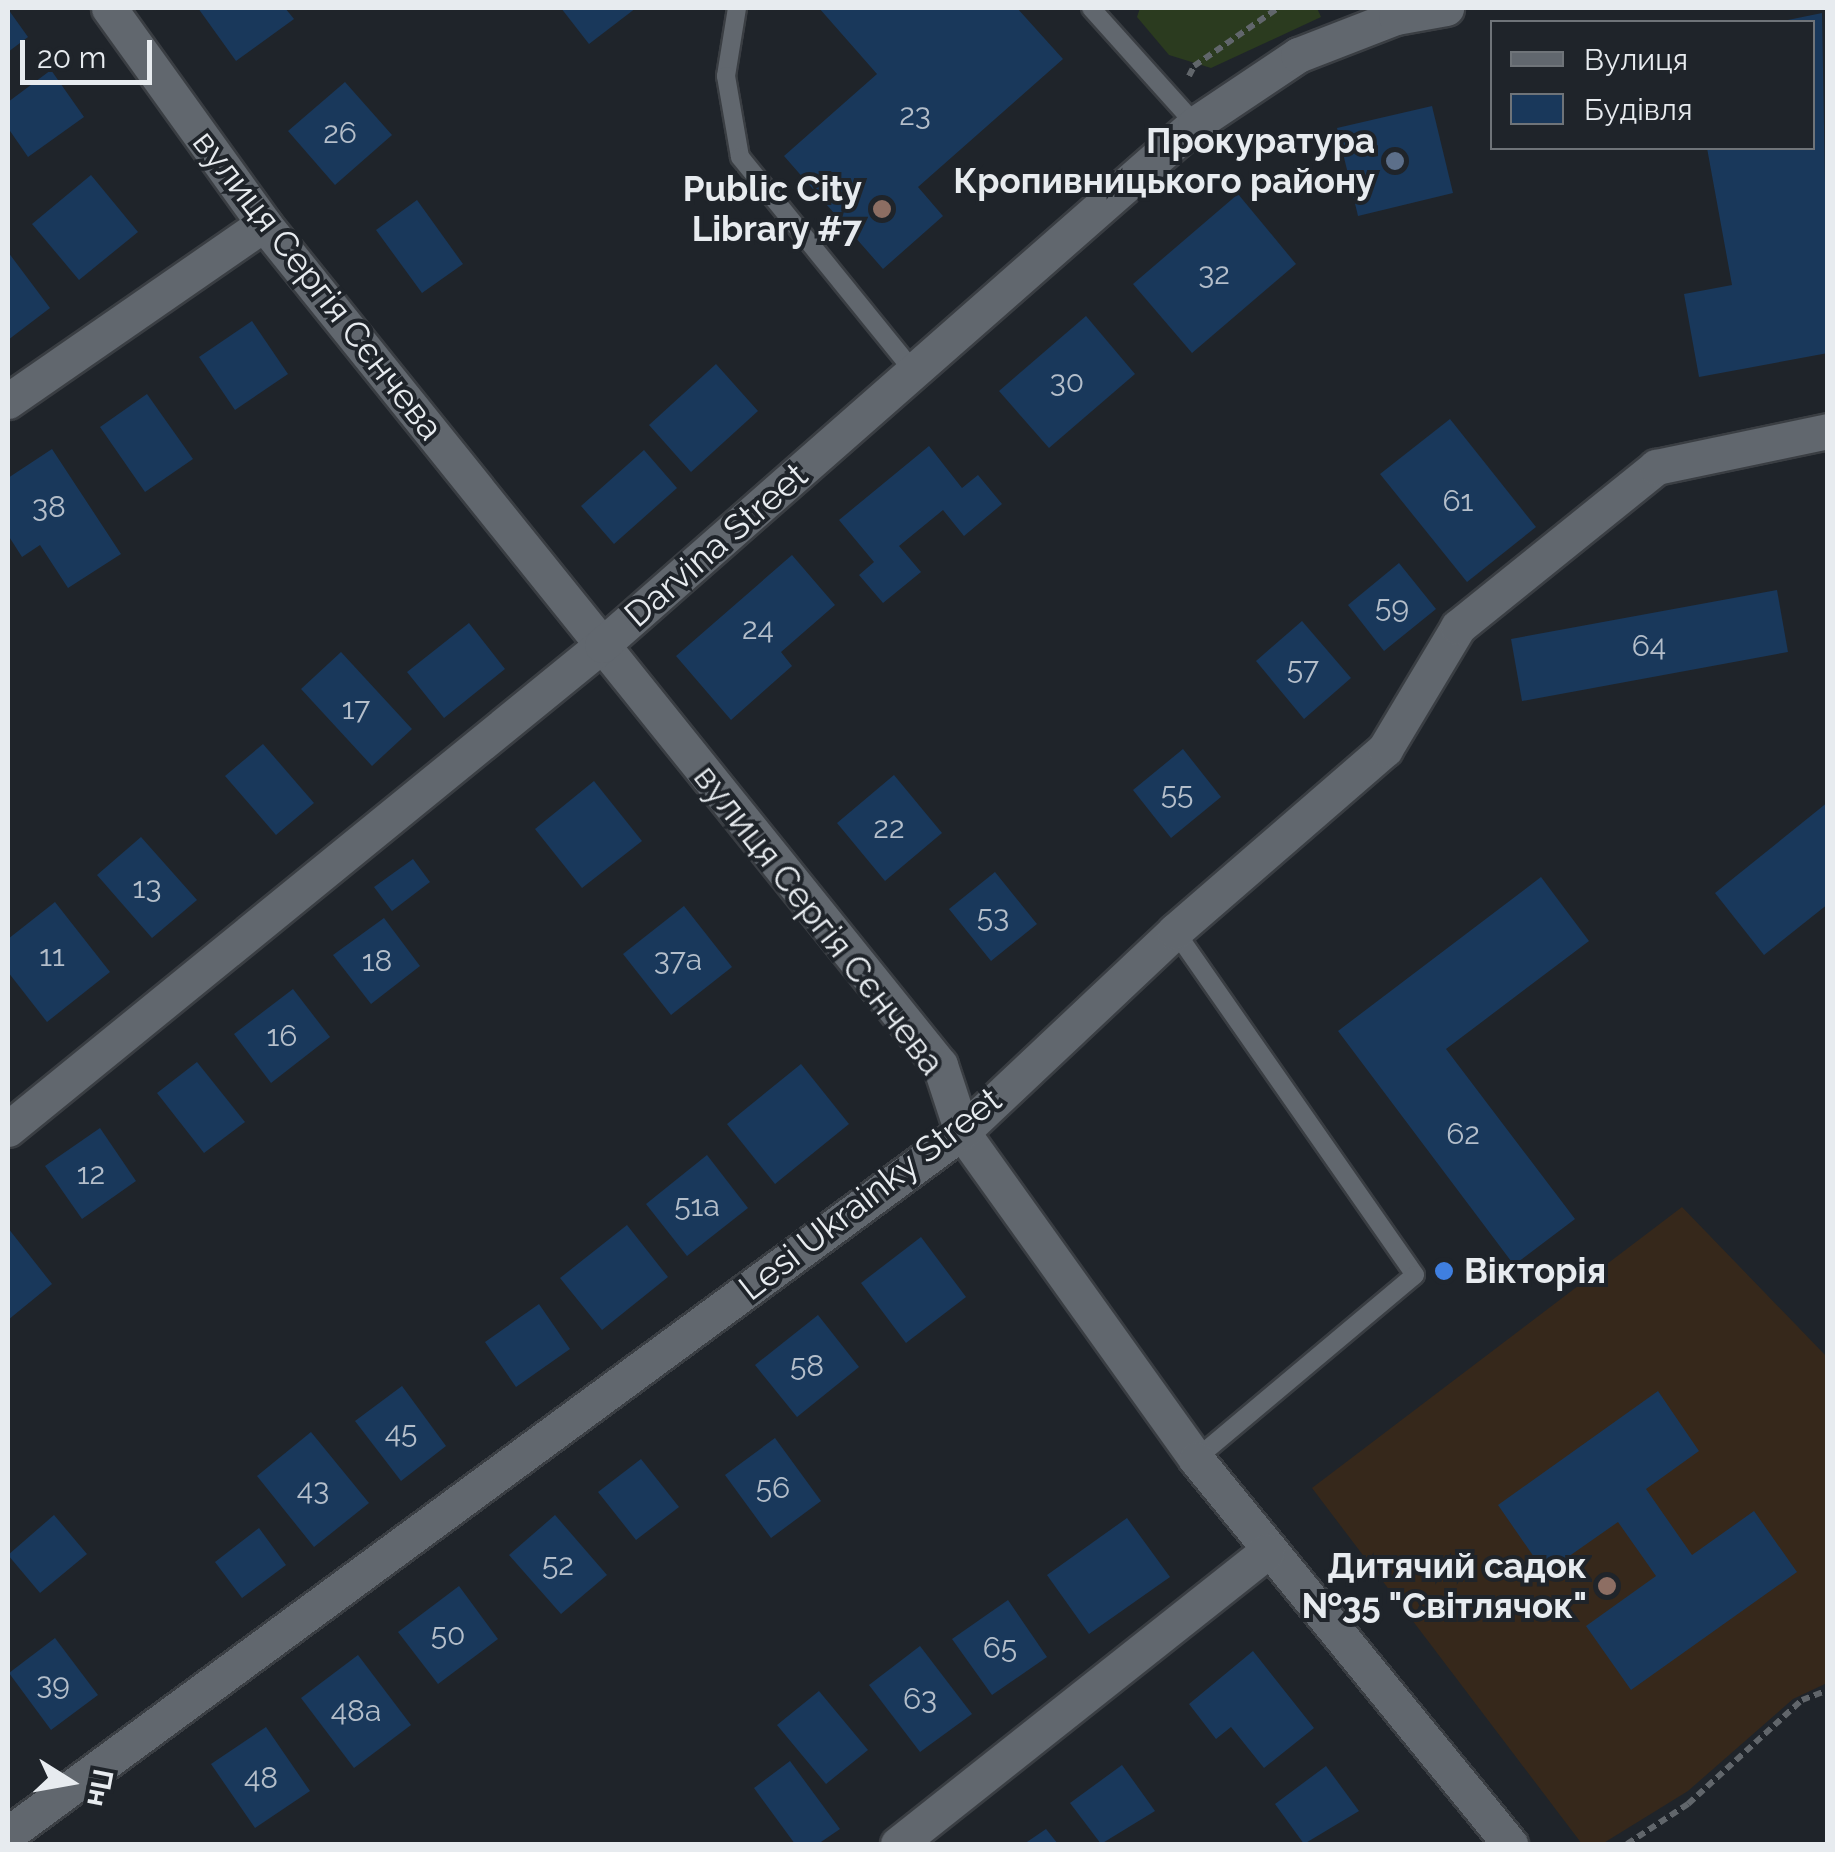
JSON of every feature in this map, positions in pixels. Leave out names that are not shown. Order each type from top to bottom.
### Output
[{"type":"street","name":"вулиця Сергія Сєнчева","points":[[108,8],[264,224],[940,1065],[962,1132],[1196,1459],[1267,1552],[1510,1844]]},
{"type":"street","name":"Darvina Street","points":[[8,1130],[602,645],[913,371],[1187,114],[1298,55],[1396,16],[1446,8]]},
{"type":"street","points":[[8,401],[264,224]]},
{"type":"street","name":"Lesi Ukrainky Street","points":[[8,1834],[962,1132],[1174,932],[1385,750],[1458,627],[1656,467],[1828,431]]},
{"type":"street","points":[[898,1844],[1267,1552]]},
{"type":"lane","points":[[737,8],[726,76],[740,157],[913,371]]},
{"type":"lane","points":[[1091,8],[1187,114]]},
{"type":"lane","points":[[1174,932],[1415,1276],[1196,1459]]},
{"type":"path","points":[[1187,114],[1194,66],[1278,8]]},
{"type":"path","points":[[1627,1844],[1688,1804],[1802,1700],[1828,1690]]},
{"type":"shaded area","name":"Дитячий садок №35 \"Світлячок\"","points":[[1682,1207],[1827,1357],[1827,1683],[1793,1699],[1688,1791],[1602,1844],[1582,1844],[1312,1488]]},
{"type":"green space","points":[[1140,8],[1317,8],[1321,17],[1211,68],[1169,55],[1137,17]]},
{"type":"building","points":[[198,8],[285,8],[294,19],[236,61]]},
{"type":"building","points":[[561,8],[636,8],[589,44]]},
{"type":"building","points":[[819,8],[1017,8],[1063,59],[918,187],[943,216],[883,269],[784,156],[877,74]]},
{"type":"building","points":[[8,9],[28,37],[8,52]]},
{"type":"building","points":[[1822,13],[1828,353],[1699,377],[1684,294],[1732,285],[1707,150],[1815,150],[1815,20],[1788,20]]},
{"type":"building","points":[[51,70],[84,117],[28,157],[8,128],[8,102]]},
{"type":"building","points":[[345,82],[392,135],[335,185],[288,131]]},
{"type":"building","name":"Прокуратура Кропивницького району","points":[[1432,106],[1453,193],[1358,216],[1337,128]]},
{"type":"building","points":[[91,175],[138,232],[79,280],[32,224]]},
{"type":"building","points":[[1238,194],[1296,264],[1192,353],[1133,284]]},
{"type":"building","points":[[417,200],[463,264],[422,293],[376,230]]},
{"type":"building","points":[[8,252],[50,308],[8,340]]},
{"type":"building","points":[[1086,316],[1135,374],[1049,448],[999,391]]},
{"type":"building","points":[[252,321],[288,374],[235,410],[199,357]]},
{"type":"building","points":[[716,364],[758,411],[691,472],[649,425]]},
{"type":"building","points":[[147,394],[193,459],[145,492],[100,427]]},
{"type":"building","points":[[1450,419],[1536,527],[1467,582],[1380,474]]},
{"type":"building","points":[[929,446],[962,488],[978,475],[1002,504],[964,536],[943,510],[899,546],[921,572],[883,603],[859,575],[874,562],[839,520]]},
{"type":"building","points":[[52,449],[121,554],[68,588],[40,545],[22,557],[8,535],[8,478]]},
{"type":"building","points":[[644,450],[677,488],[614,544],[581,506]]},
{"type":"building","points":[[792,555],[835,605],[781,652],[792,666],[731,720],[676,656]]},
{"type":"building","points":[[1399,563],[1436,609],[1384,651],[1348,605]]},
{"type":"building","points":[[1777,590],[1788,652],[1522,701],[1511,639]]},
{"type":"building","points":[[1302,621],[1351,678],[1304,719],[1256,661]]},
{"type":"building","points":[[469,623],[505,669],[444,718],[407,672]]},
{"type":"building","points":[[341,652],[412,729],[372,766],[301,689]]},
{"type":"building","points":[[263,744],[314,803],[276,835],[225,776]]},
{"type":"building","points":[[1183,749],[1221,797],[1171,838],[1133,790]]},
{"type":"building","points":[[894,775],[942,833],[885,881],[837,823]]},
{"type":"building","points":[[594,781],[642,841],[582,888],[535,829]]},
{"type":"building","points":[[1828,802],[1828,904],[1764,955],[1715,893]]},
{"type":"building","points":[[141,837],[197,900],[152,938],[97,875]]},
{"type":"building","points":[[413,859],[430,882],[392,911],[374,887]]},
{"type":"building","points":[[995,872],[1037,924],[991,961],[949,909]]},
{"type":"building","points":[[1541,877],[1589,941],[1446,1049],[1575,1219],[1514,1265],[1338,1031]]},
{"type":"building","points":[[55,902],[110,972],[47,1022],[8,972],[8,939]]},
{"type":"building","points":[[684,906],[732,967],[671,1015],[623,954]]},
{"type":"building","points":[[384,918],[420,966],[371,1004],[333,955]]},
{"type":"building","points":[[293,989],[330,1037],[271,1083],[234,1034]]},
{"type":"building","points":[[197,1062],[245,1122],[204,1153],[157,1093]]},
{"type":"building","points":[[801,1064],[849,1124],[775,1184],[727,1124]]},
{"type":"building","points":[[100,1128],[136,1181],[82,1219],[45,1166]]},
{"type":"building","points":[[707,1155],[748,1208],[687,1256],[646,1204]]},
{"type":"building","points":[[627,1225],[668,1277],[602,1330],[560,1278]]},
{"type":"building","points":[[8,1228],[52,1284],[8,1320]]},
{"type":"building","points":[[921,1237],[966,1297],[906,1343],[861,1283]]},
{"type":"building","points":[[539,1304],[570,1349],[516,1387],[485,1342]]},
{"type":"building","points":[[818,1315],[859,1367],[797,1417],[755,1365]]},
{"type":"building","points":[[402,1386],[446,1446],[401,1481],[355,1421]]},
{"type":"building","points":[[1658,1391],[1699,1451],[1646,1489],[1692,1555],[1754,1511],[1797,1572],[1631,1690],[1586,1626],[1656,1576],[1618,1522],[1545,1573],[1498,1505]]},
{"type":"building","points":[[311,1432],[369,1503],[314,1547],[257,1476]]},
{"type":"building","points":[[775,1438],[821,1501],[771,1538],[725,1475]]},
{"type":"building","points":[[641,1459],[679,1507],[636,1540],[598,1492]]},
{"type":"building","points":[[54,1515],[87,1554],[40,1593],[8,1555]]},
{"type":"building","points":[[555,1515],[607,1575],[561,1614],[509,1555]]},
{"type":"building","points":[[1127,1518],[1170,1577],[1089,1634],[1047,1575]]},
{"type":"building","points":[[259,1528],[286,1565],[242,1598],[215,1562]]},
{"type":"building","points":[[459,1586],[498,1639],[438,1684],[398,1632]]},
{"type":"building","points":[[1008,1600],[1047,1657],[992,1695],[952,1639]]},
{"type":"building","points":[[55,1638],[98,1695],[51,1730],[9,1673]]},
{"type":"building","points":[[920,1646],[972,1714],[920,1752],[869,1685]]},
{"type":"building","points":[[1253,1651],[1314,1728],[1264,1768],[1231,1727],[1216,1739],[1189,1704]]},
{"type":"building","points":[[358,1655],[411,1725],[354,1768],[301,1698]]},
{"type":"building","points":[[819,1691],[868,1750],[826,1784],[777,1725]]},
{"type":"building","points":[[266,1727],[310,1791],[255,1828],[211,1764]]},
{"type":"building","points":[[790,1761],[840,1829],[818,1844],[795,1844],[754,1788]]},
{"type":"building","points":[[1122,1765],[1155,1811],[1101,1844],[1070,1803]]},
{"type":"building","points":[[1326,1766],[1359,1811],[1304,1844],[1275,1804]]},
{"type":"building","points":[[1046,1829],[1058,1844],[1024,1844]]},
{"type":"place","name":"Прокуратура Кропивницького району","points":[[1395,161]]},
{"type":"place","name":"Public City Library #7","points":[[882,209]]},
{"type":"place","name":"Вікторія","points":[[1444,1271]]},
{"type":"place","name":"Дитячий садок №35 \"Світлячок\"","points":[[1607,1586]]}]
